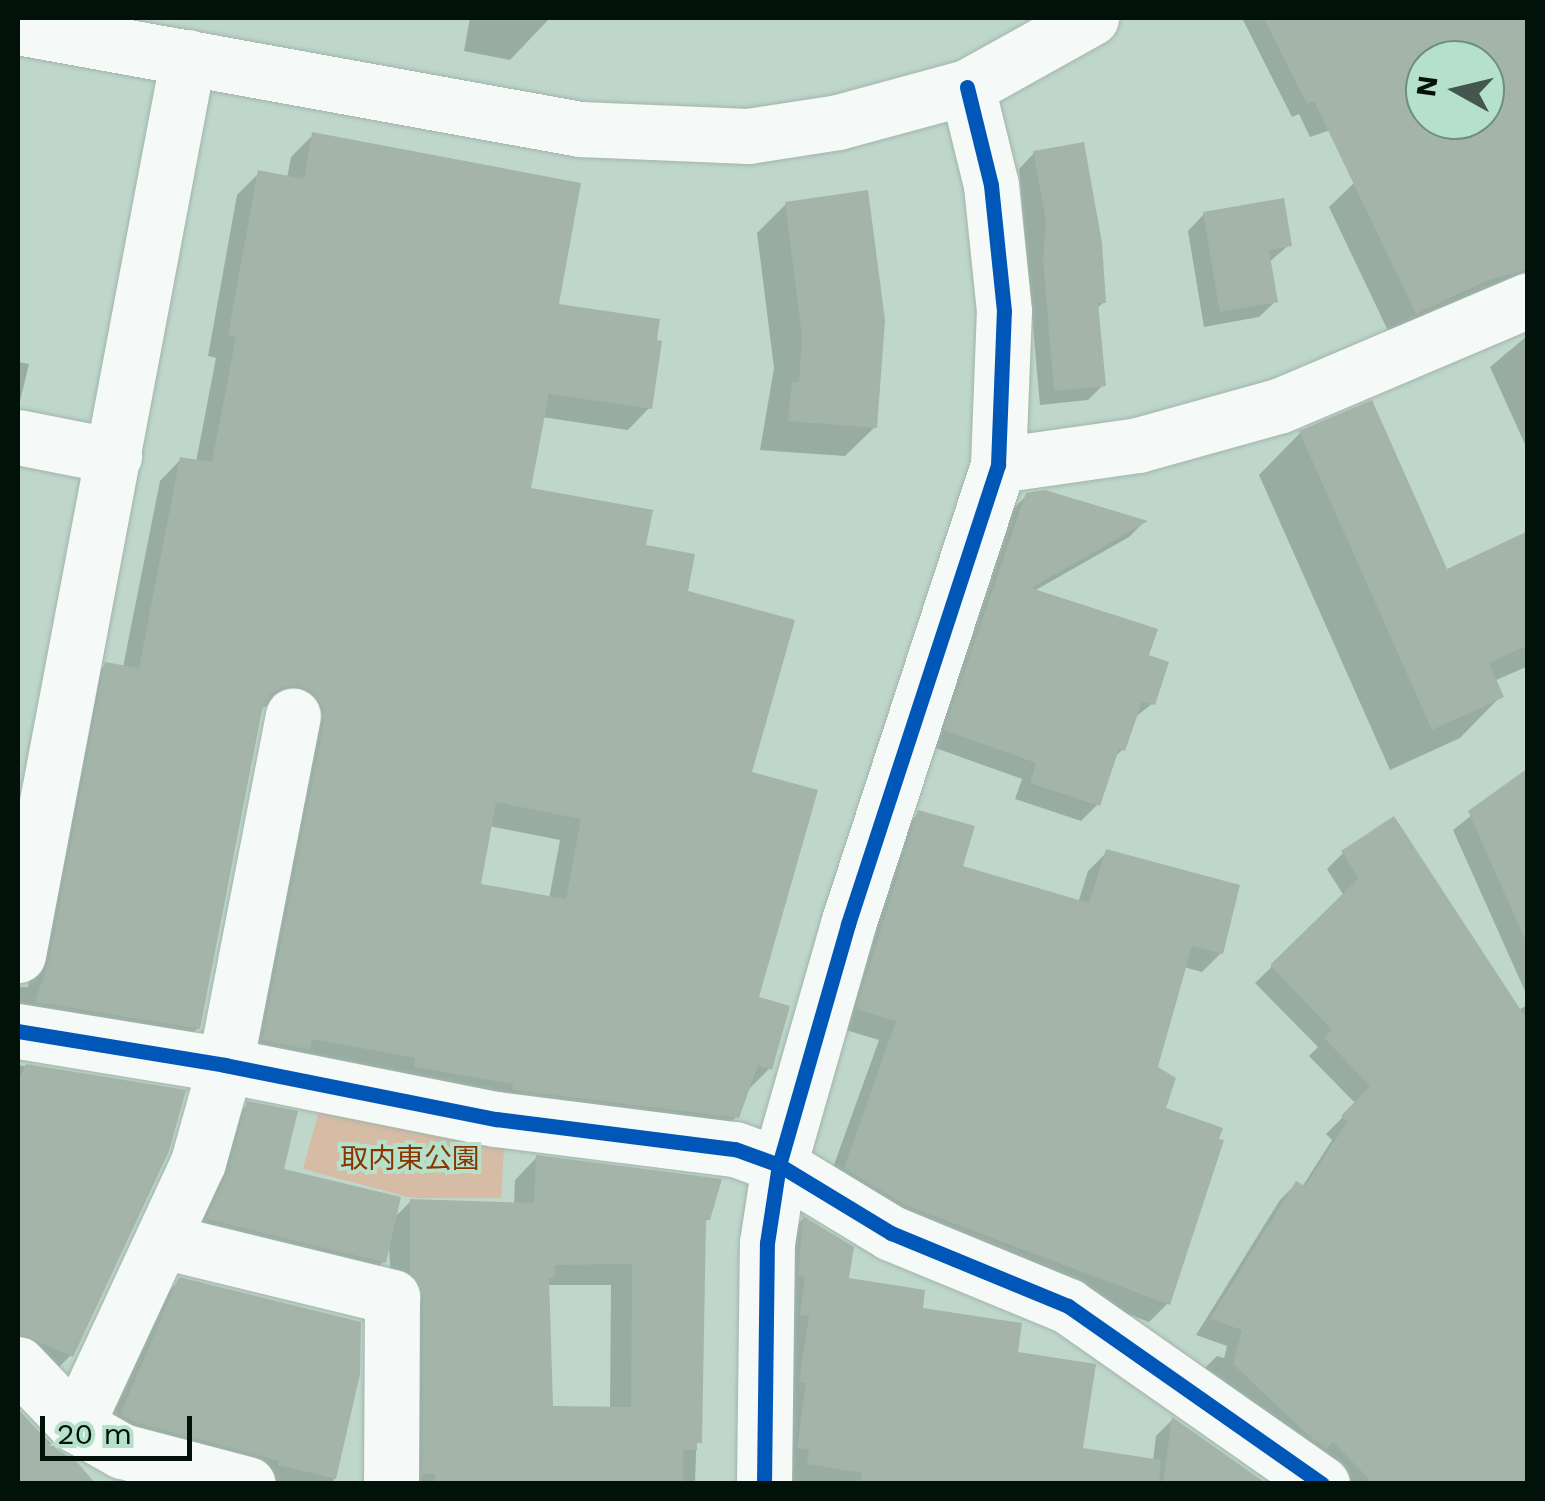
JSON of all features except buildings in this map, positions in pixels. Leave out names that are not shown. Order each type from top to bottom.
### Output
[{"type":"street","points":[[18,27],[580,129],[748,136],[838,122],[967,88],[1091,18]]},
{"type":"street","points":[[18,955],[188,56]]},
{"type":"street","points":[[764,1484],[767,1243],[779,1165],[848,924],[998,465],[1004,311],[991,186],[967,88]]},
{"type":"street","points":[[998,465],[1138,445],[1281,405],[1528,300]]},
{"type":"street","points":[[18,436],[114,456]]},
{"type":"street","points":[[76,1425],[198,1162],[225,1065],[293,716]]},
{"type":"street","points":[[18,1031],[225,1065],[496,1119],[735,1148],[779,1165],[891,1233],[1068,1306],[1322,1484]]},
{"type":"street","points":[[163,1241],[392,1298],[390,1484]]},
{"type":"street","points":[[18,1364],[76,1425],[122,1451],[248,1484]]},
{"type":"green space","name":"取内東公園","points":[[320,1107],[505,1134],[501,1198],[412,1198],[303,1169]]},
{"type":"cycle path","points":[[764,1484],[767,1243],[779,1165],[848,924],[998,465],[1004,311],[991,185],[967,87]]},
{"type":"cycle path","points":[[18,1031],[225,1065],[496,1119],[735,1149],[779,1165],[891,1233],[1068,1306],[1322,1484]]}]
